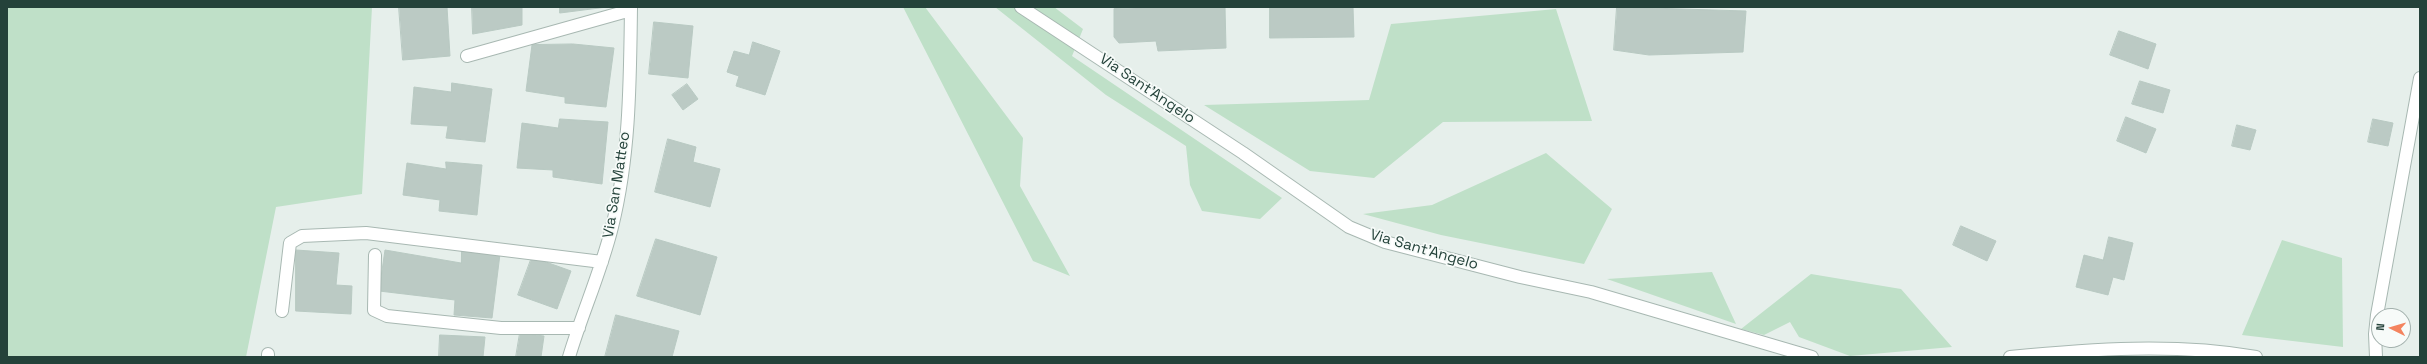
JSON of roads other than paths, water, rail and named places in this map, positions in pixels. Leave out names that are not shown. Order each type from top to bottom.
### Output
[{"type":"street","name":"Via Sant'Angelo","points":[[1021,7],[1230,144],[1349,227],[1385,242],[1598,294],[1812,357]]},
{"type":"street","points":[[467,56],[631,8]]},
{"type":"street","name":"Via San Matteo","points":[[569,357],[602,262],[612,226],[622,173],[628,111],[631,8]]},
{"type":"street","points":[[2376,357],[2375,338],[2377,315],[2420,78]]},
{"type":"street","points":[[282,311],[290,244],[302,236],[366,233],[602,262]]},
{"type":"street","points":[[375,255],[374,310],[387,316],[501,328],[579,328]]},
{"type":"street","points":[[2010,357],[2108,349],[2195,350],[2256,357]]}]
